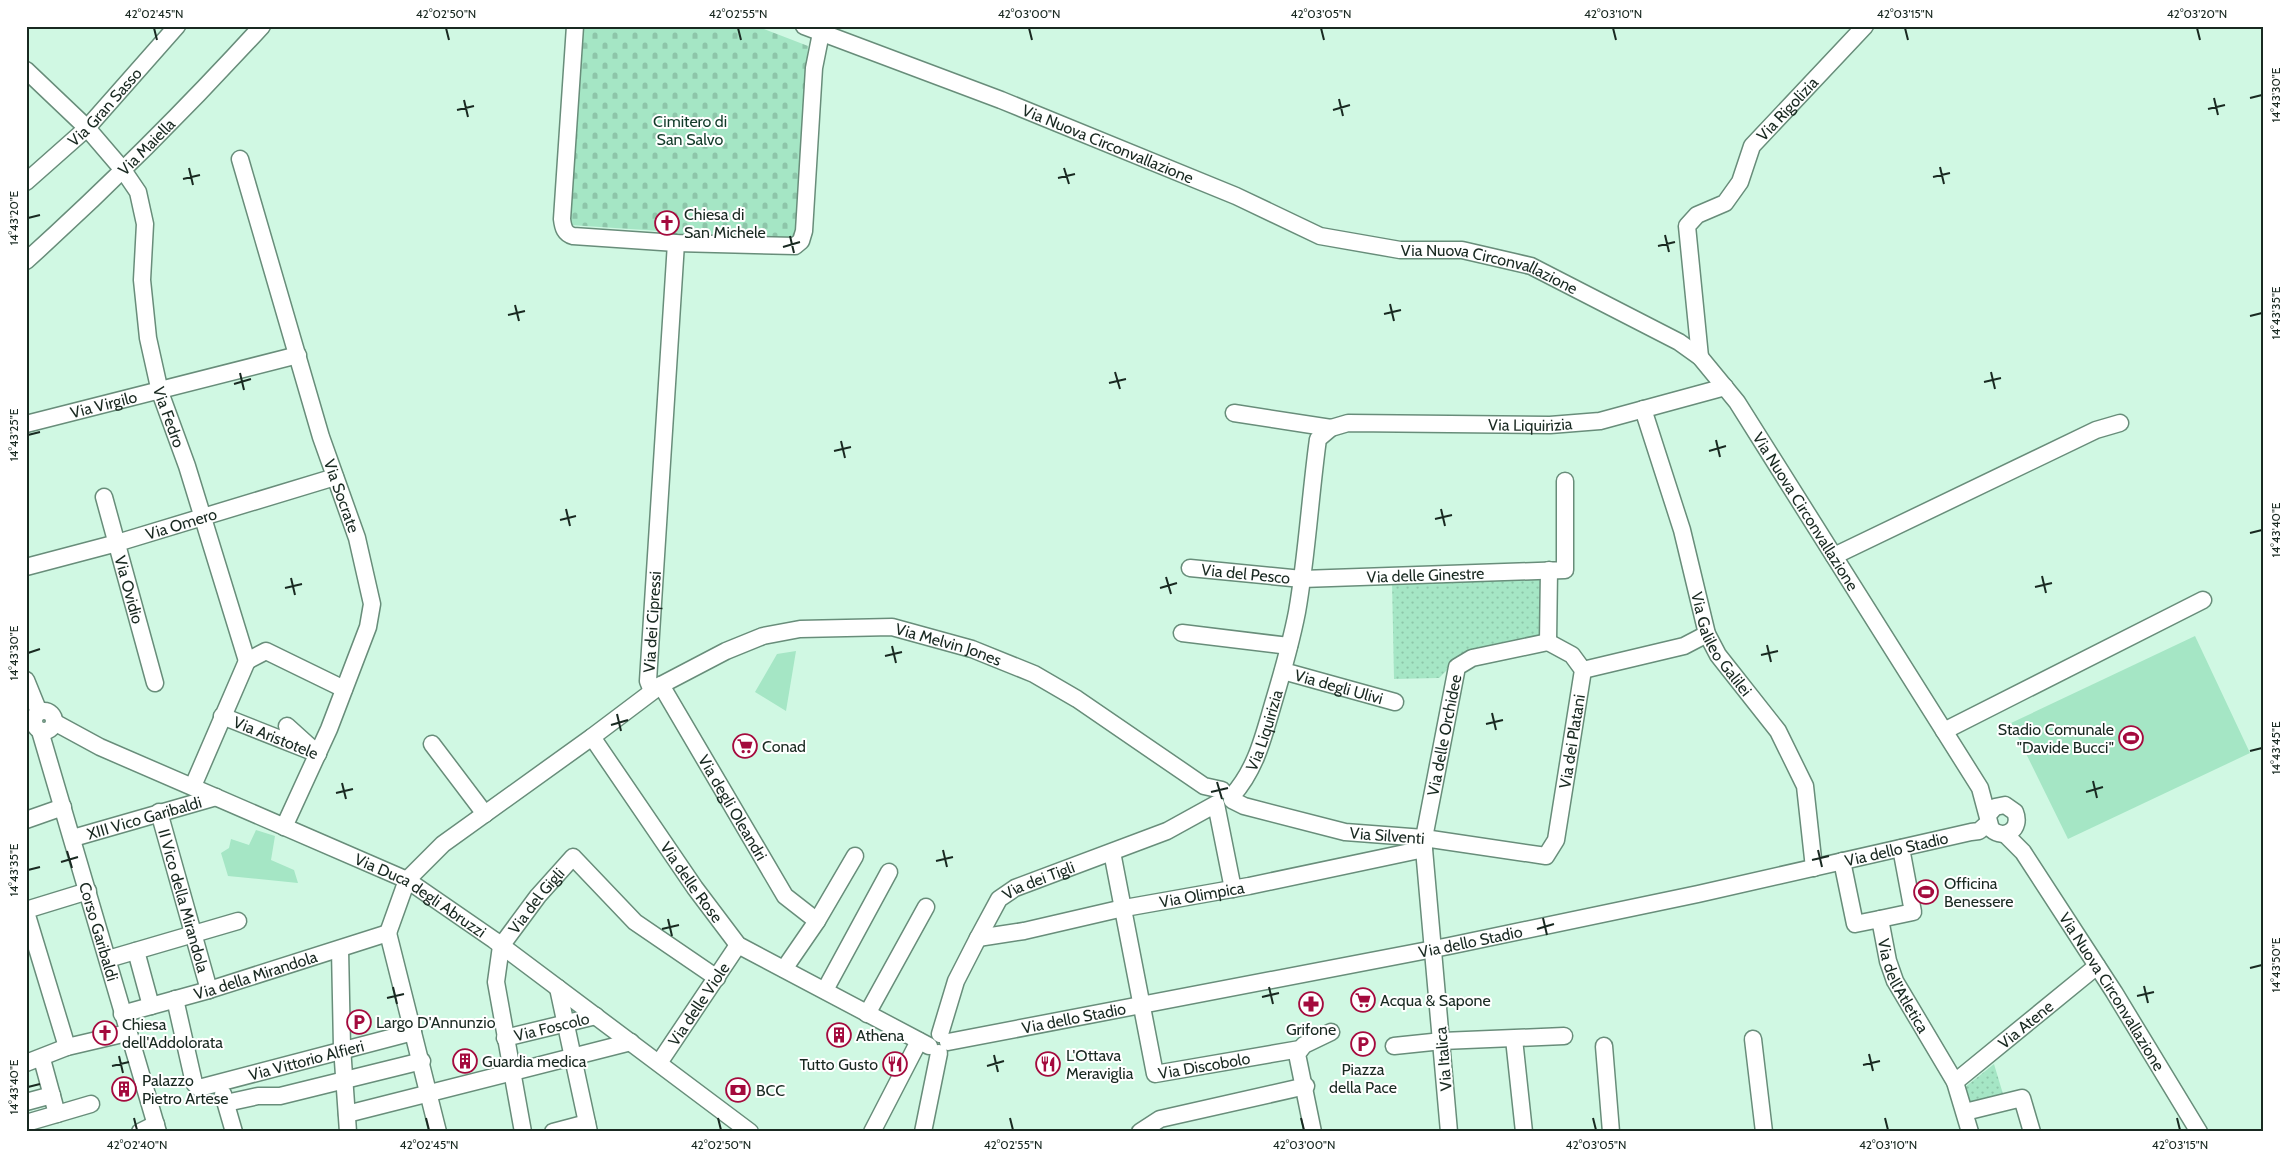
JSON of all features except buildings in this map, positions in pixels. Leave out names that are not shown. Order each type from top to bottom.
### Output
[{"type":"street","points":[[158,26],[161,44]]},
{"type":"street","name":"Via Gran Sasso","points":[[26,182],[87,128],[177,26]]},
{"type":"street","name":"Via Maiella","points":[[26,261],[123,170],[262,26]]},
{"type":"street","points":[[575,26],[562,219],[564,229],[569,235],[573,236],[676,243],[795,246],[801,241],[804,231],[814,68],[821,33]]},
{"type":"street","name":"Via Nuova Circonvallazione","points":[[804,26],[1001,100],[1236,196],[1320,236],[1400,250],[1462,250],[1531,266],[1679,342],[1700,357],[1738,402],[1980,788],[1995,826],[2023,852],[2097,966],[2200,1132]]},
{"type":"street","name":"Via Rigolizia","points":[[1700,357],[1687,226],[1697,215],[1725,203],[1740,182],[1752,146],[1865,26]]},
{"type":"street","name":"Via Fedro","points":[[26,70],[87,128],[123,170],[138,192],[145,224],[142,280],[148,338],[160,392],[187,466],[247,661]]},
{"type":"street","name":"Via Socrate","points":[[240,159],[335,478],[357,538],[372,604],[368,627],[344,689],[318,754],[284,827]]},
{"type":"street","name":"Via dei Cipressi","points":[[407,880],[443,844],[592,737],[656,688],[648,681],[676,243]]},
{"type":"street","name":"Via Virgilo","points":[[26,424],[160,392],[298,355]]},
{"type":"street","name":"Via Liquirizia","points":[[1229,797],[1258,758],[1283,671],[1302,579],[1318,439],[1331,428],[1348,423],[1550,425],[1600,421],[1725,387]]},
{"type":"street","name":"Via Galileo Galilei","points":[[1643,409],[1682,530],[1707,634],[1718,655],[1778,731],[1805,786],[1814,868]]},
{"type":"street","name":"Via Liquirizia","points":[[1234,413],[1331,428]]},
{"type":"street","points":[[1834,556],[2096,430],[2120,423]]},
{"type":"street","name":"Via Omero","points":[[26,567],[117,543],[201,516],[335,478]]},
{"type":"street","points":[[1565,481],[1565,570],[1550,570],[1548,642],[1572,656],[1583,670],[1684,646],[1707,634]]},
{"type":"street","name":"Via Ovidio","points":[[104,497],[155,683]]},
{"type":"street","name":"Via del Pesco","points":[[1190,568],[1302,579]]},
{"type":"street","name":"Via delle Ginestre","points":[[1302,579],[1550,570]]},
{"type":"street","points":[[1944,731],[2203,600]]},
{"type":"street","name":"Via Melvin Jones","points":[[656,688],[726,651],[763,636],[800,628],[892,627],[972,649],[1034,674],[1132,735],[1204,786],[1229,797]]},
{"type":"street","points":[[1182,633],[1288,646]]},
{"type":"street","name":"Via delle Orchidee","points":[[1424,844],[1457,667],[1472,658],[1548,642]]},
{"type":"street","points":[[193,786],[247,661],[266,651],[344,689]]},
{"type":"street","name":"Via dei Platani","points":[[1546,856],[1556,840],[1583,670]]},
{"type":"street","name":"Via degli Ulivi","points":[[1283,671],[1395,702]]},
{"type":"street","name":"Corso Garibaldi","points":[[26,680],[35,721],[73,838],[127,1033],[157,1128]]},
{"type":"street","name":"Via degli Oleandri","points":[[656,688],[785,896],[817,922]]},
{"type":"street","name":"Via Aristotele","points":[[222,716],[318,754]]},
{"type":"street","name":"Via Duca degli Abruzzi","points":[[35,721],[50,730],[54,722],[100,747],[407,880],[501,946],[750,1132]]},
{"type":"street","name":"Via Aristotele","points":[[287,726],[318,754]]},
{"type":"street","name":"Via delle Rose","points":[[592,737],[695,888],[738,944],[867,1014],[935,1043]]},
{"type":"street","points":[[432,744],[485,814]]},
{"type":"street","name":"Via Nuova Circonvallazione","points":[[1971,774],[2010,806],[2017,816],[1995,826]]},
{"type":"street","name":"XIII Vico Garibaldi","points":[[73,838],[216,797]]},
{"type":"street","points":[[1229,797],[1233,889]]},
{"type":"street","name":"Via Silventi","points":[[1229,797],[1345,832],[1424,844],[1546,856]]},
{"type":"street","name":"Via dei Tigli","points":[[935,1043],[956,981],[999,899],[1005,894],[1167,831],[1229,797]]},
{"type":"street","points":[[1995,826],[1991,810],[2000,805],[2010,806]]},
{"type":"street","points":[[26,820],[63,807]]},
{"type":"street","name":"II Vico della Mirandola","points":[[159,812],[209,990]]},
{"type":"street","name":"Via dello Stadio","points":[[935,1043],[1434,948],[1814,868],[1995,826]]},
{"type":"street","name":"Via Olimpica","points":[[978,938],[1024,931],[1123,908],[1233,889],[1424,844]]},
{"type":"street","name":"Via Italica","points":[[1424,844],[1449,1132]]},
{"type":"street","points":[[1880,919],[1914,912],[1901,848]]},
{"type":"street","name":"Via Discobolo","points":[[1112,852],[1155,1074],[1300,1049]]},
{"type":"street","points":[[784,969],[817,922],[855,856]]},
{"type":"street","name":"Via del Gigli","points":[[501,946],[538,896],[573,857],[635,922],[717,978]]},
{"type":"street","name":"Via dell'Atletica","points":[[1842,861],[1855,924],[1880,919],[1888,961],[1895,981],[1955,1082],[1970,1132]]},
{"type":"street","points":[[825,990],[889,872]]},
{"type":"street","points":[[407,880],[388,933],[422,1061],[429,1092],[434,1131]]},
{"type":"street","points":[[67,1047],[26,911],[88,891]]},
{"type":"street","points":[[867,1014],[926,908]]},
{"type":"street","points":[[108,959],[238,921]]},
{"type":"street","name":"Via della Mirandola","points":[[122,1014],[209,990],[388,933]]},
{"type":"street","name":"Via delle Viole","points":[[660,1063],[738,944]]},
{"type":"street","points":[[501,946],[496,982],[523,1132]]},
{"type":"street","points":[[340,949],[342,1051],[348,1132]]},
{"type":"street","points":[[136,951],[151,1006]]},
{"type":"street","name":"Via Atene","points":[[1955,1082],[2097,966]]},
{"type":"street","points":[[553,1132],[588,1127],[558,988]]},
{"type":"street","name":"Via Vittorio Alfieri","points":[[175,1000],[194,1083],[199,1088],[413,1032]]},
{"type":"street","name":"Via Foscolo","points":[[505,1038],[596,1016]]},
{"type":"street","points":[[1313,1132],[1306,1086],[1297,1054],[1300,1049],[1331,1032]]},
{"type":"street","points":[[26,1063],[42,1059],[67,1047],[127,1033]]},
{"type":"street","points":[[1394,1046],[1442,1041],[1564,1036]]},
{"type":"street","points":[[1514,1039],[1524,1132]]},
{"type":"street","points":[[1752,1039],[1764,1132]]},
{"type":"street","points":[[347,1114],[631,1042]]},
{"type":"street","points":[[872,1132],[935,1043]]},
{"type":"street","points":[[923,1132],[935,1043]]},
{"type":"street","points":[[1604,1046],[1611,1132]]},
{"type":"street","points":[[42,1059],[57,1114]]},
{"type":"street","points":[[226,1103],[258,1096],[280,1096],[422,1061]]},
{"type":"street","points":[[220,1082],[234,1132]]},
{"type":"street","points":[[1140,1132],[1160,1119],[1306,1086]]},
{"type":"street","points":[[26,1102],[52,1095]]},
{"type":"street","points":[[1965,1112],[2022,1098],[2032,1132]]},
{"type":"street","points":[[26,1123],[91,1104]]},
{"type":"street","points":[[140,1132],[157,1128]]},
{"type":"green space","name":"Cimitero di San Salvo","points":[[582,26],[756,26],[808,46],[796,239],[706,234],[705,237],[660,240],[660,231],[570,225]]},
{"type":"green space","points":[[1543,577],[1544,639],[1463,654],[1439,678],[1394,679],[1392,580]]},
{"type":"green space","name":"Stadio Comunale \"Davide Bucci\"","points":[[2195,636],[2250,753],[2068,839],[2011,723]]},
{"type":"green space","points":[[796,651],[786,711],[755,692],[777,654]]},
{"type":"green space","points":[[256,830],[275,836],[271,860],[294,870],[298,883],[228,876],[221,853],[229,848],[231,839],[249,845]]},
{"type":"green space","points":[[1994,1064],[2003,1094],[1968,1102],[1964,1088]]},
{"type":"place","name":"Chiesa di San Michele","points":[[667,223]]},
{"type":"place","name":"Stadio Comunale \"Davide Bucci\"","points":[[2131,738]]},
{"type":"place","name":"Conad","points":[[745,746]]},
{"type":"place","name":"Officina Benessere","points":[[1926,892]]},
{"type":"place","name":"Acqua & Sapone","points":[[1363,1000]]},
{"type":"place","name":"Grifone","points":[[1311,1004]]},
{"type":"place","name":"Largo D'Annunzio","points":[[359,1022]]},
{"type":"place","name":"Chiesa dell'Addolorata","points":[[105,1033]]},
{"type":"place","name":"Athena","points":[[839,1035]]},
{"type":"place","name":"Piazza della Pace","points":[[1363,1044]]},
{"type":"place","name":"Guardia medica","points":[[465,1061]]},
{"type":"place","name":"Tutto Gusto","points":[[895,1064]]},
{"type":"place","name":"L'Ottava Meraviglia","points":[[1048,1064]]},
{"type":"place","name":"Palazzo Pietro Artese","points":[[124,1089]]},
{"type":"place","name":"BCC","points":[[738,1090]]}]
